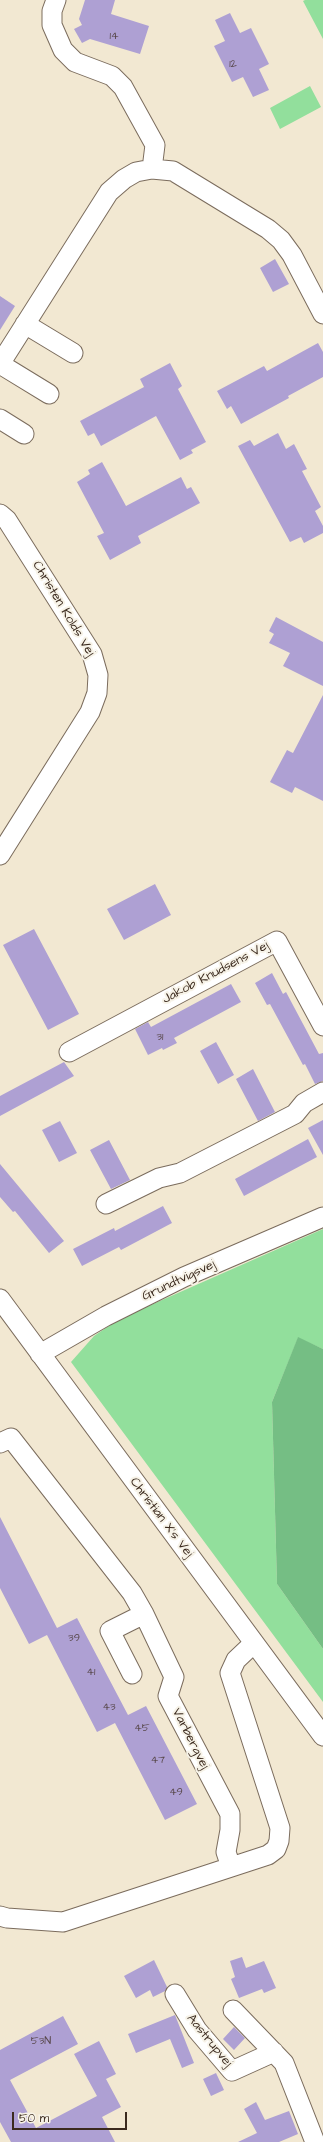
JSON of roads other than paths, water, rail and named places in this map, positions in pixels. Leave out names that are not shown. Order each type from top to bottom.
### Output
[{"type":"street","points":[[56,0],[52,11],[52,25],[63,50],[75,62],[112,76],[123,87],[155,145],[152,169]]},
{"type":"street","points":[[49,394],[0,364],[109,192],[124,178],[136,172],[152,169],[172,171],[268,229],[292,255],[323,314]]},
{"type":"street","points":[[25,324],[73,353]]},
{"type":"street","points":[[0,419],[24,434]]},
{"type":"street","name":"Christen Kolds Vej","points":[[0,514],[7,520],[92,654],[98,675],[97,693],[90,712],[0,855]]},
{"type":"street","name":"Jakob Knudsens Vej","points":[[69,1052],[277,941],[323,1026]]},
{"type":"street","points":[[106,1204],[160,1178],[180,1173],[201,1163],[295,1114],[304,1103],[323,1092]]},
{"type":"street","name":"Grundtvigsvej","points":[[40,1354],[106,1316],[184,1277],[323,1217]]},
{"type":"street","name":"Christian X's Vej","points":[[0,1299],[323,1736]]},
{"type":"street","name":"Varbergvej","points":[[0,1443],[11,1438],[132,1593],[144,1614],[174,1677],[168,1696],[230,1814],[230,1830],[226,1852],[231,1867]]},
{"type":"street","points":[[132,1674],[110,1630],[144,1614]]},
{"type":"street","points":[[0,1916],[7,1918],[63,1922],[268,1855],[276,1849],[279,1841],[280,1828],[230,1673],[236,1660],[254,1643]]},
{"type":"street","name":"Aastrupvej","points":[[175,1994],[197,2030],[232,2071],[274,2052]]},
{"type":"street","points":[[233,2010],[284,2063],[315,2142]]}]
